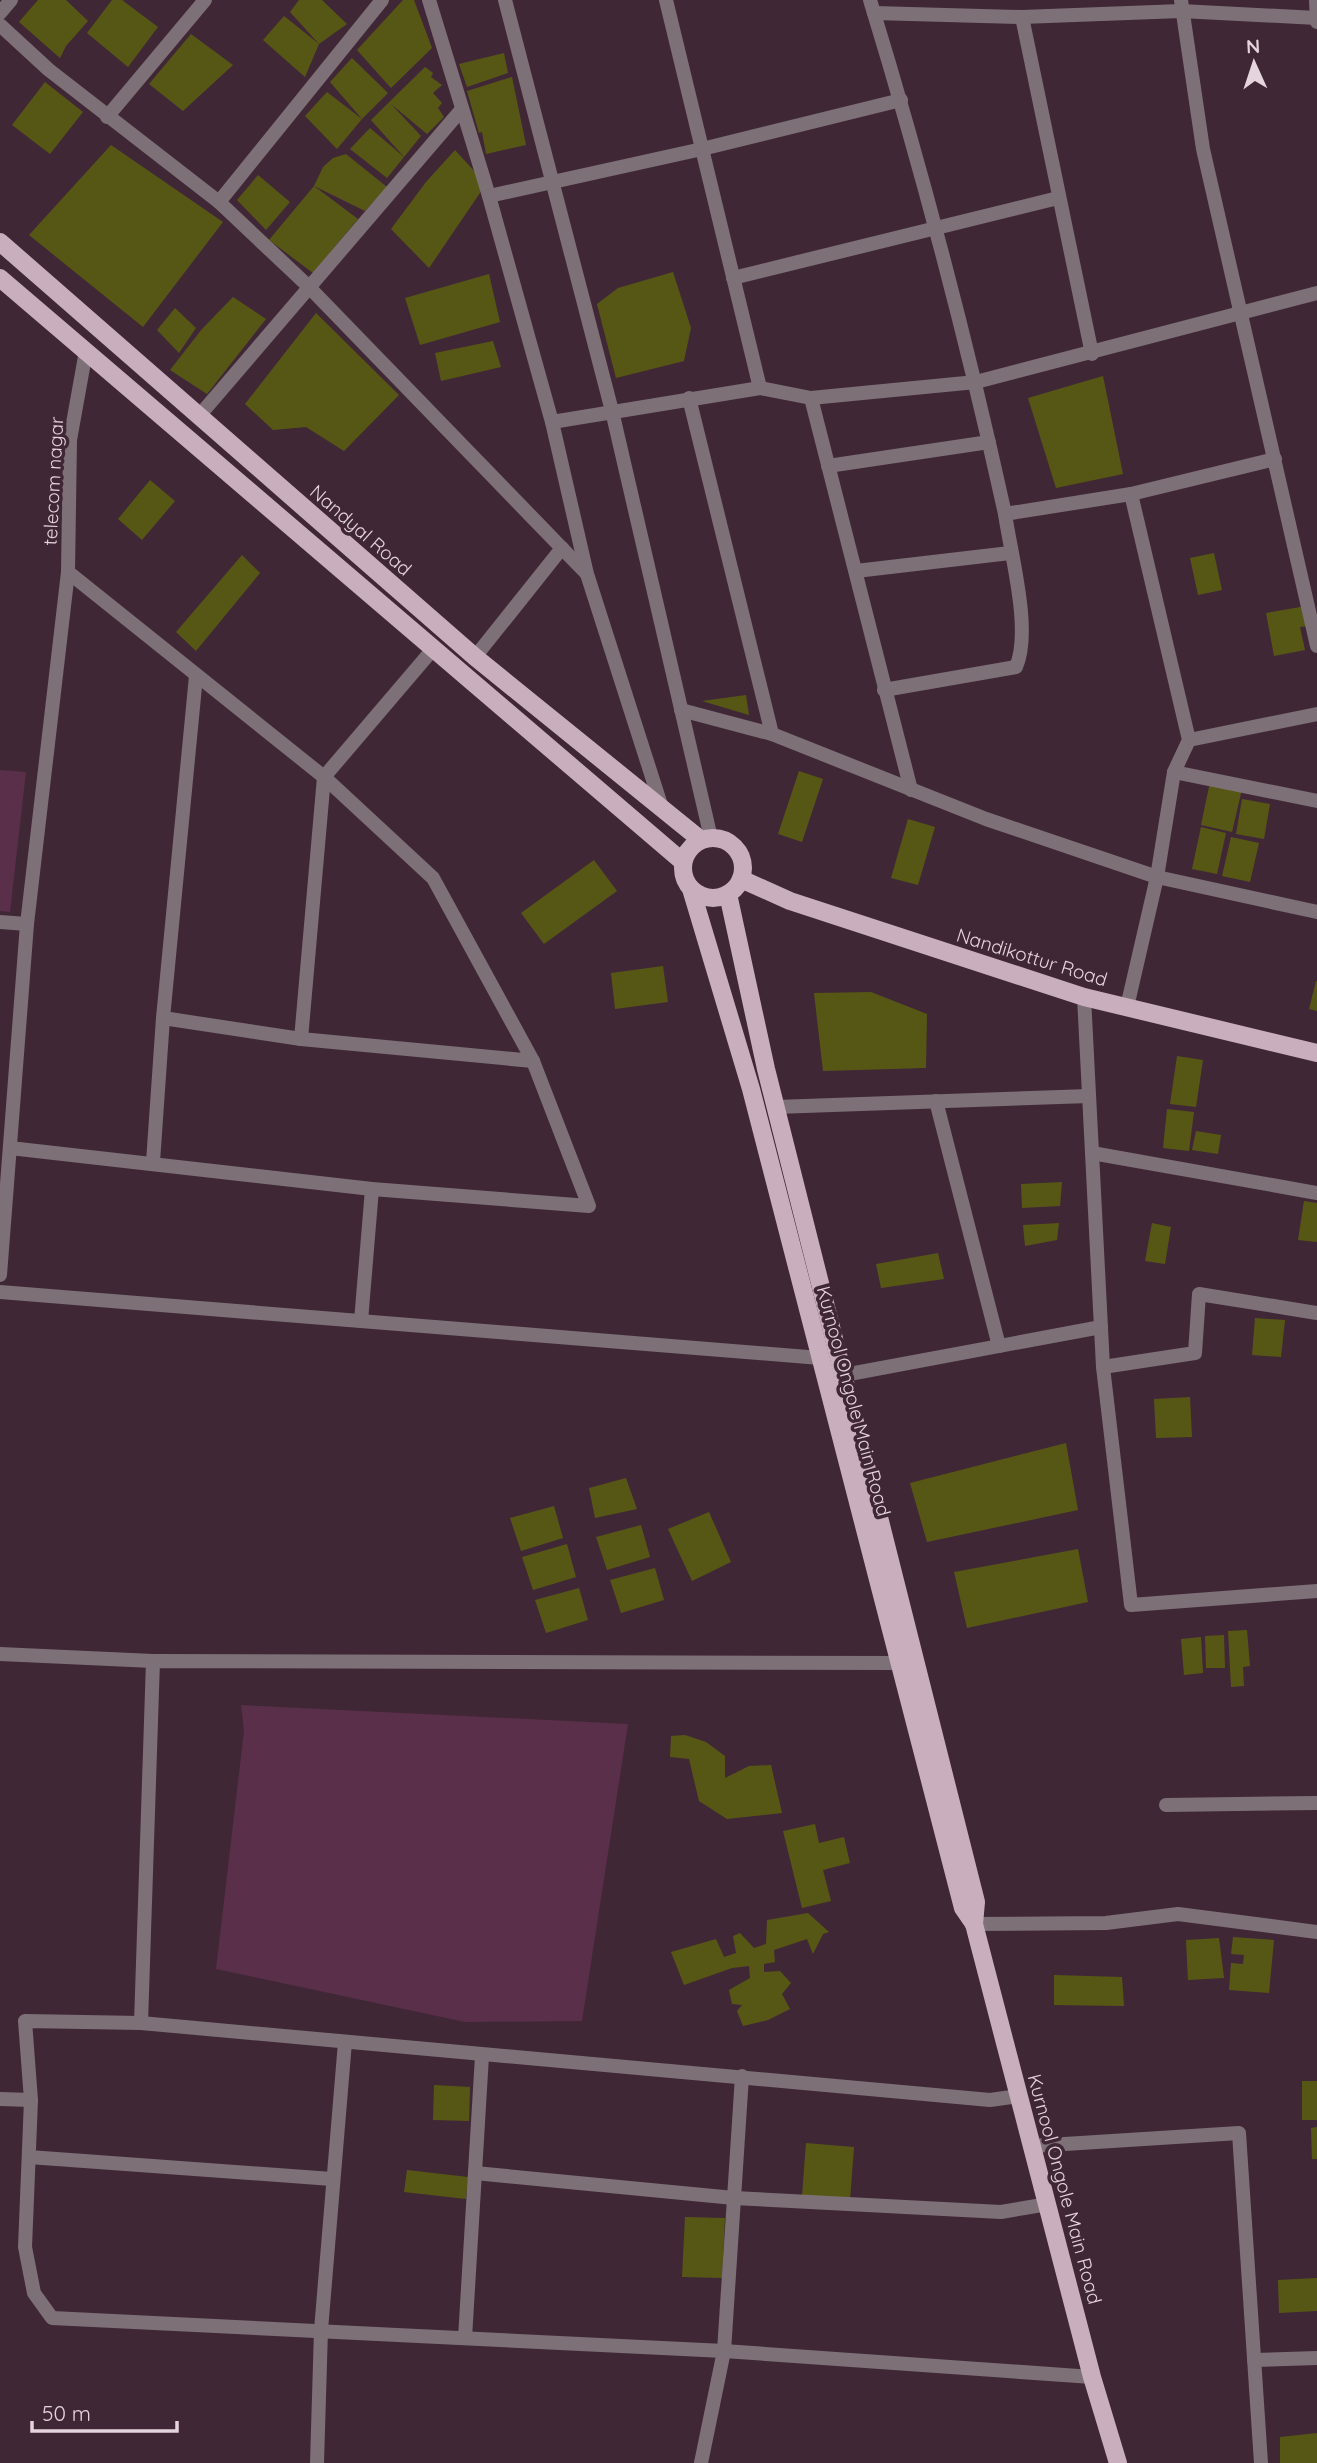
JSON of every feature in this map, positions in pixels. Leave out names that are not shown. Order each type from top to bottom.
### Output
[{"type":"main road","name":"Nandyal Road","points":[[0,242],[475,657],[706,839]]},
{"type":"main road","points":[[0,278],[683,862]]},
{"type":"main road","points":[[706,839],[730,843],[737,850],[743,869],[741,879],[728,894],[708,898],[691,889],[685,881],[683,862],[693,845],[706,839]]},
{"type":"main road","name":"Nandikottur Road","points":[[741,879],[790,901],[1084,997],[1317,1053]]},
{"type":"main road","name":"Kurnool Ongole Main Road","points":[[691,889],[751,1089],[963,1908],[974,1924],[1092,2377],[1118,2463]]},
{"type":"main road","name":"Kurnool Ongole Main Road","points":[[728,894],[776,1107],[976,1902],[974,1924]]},
{"type":"street","points":[[0,13],[11,0]]},
{"type":"street","points":[[107,117],[205,0]]},
{"type":"street","points":[[219,202],[382,0]]},
{"type":"street","points":[[429,0],[489,196],[552,422],[587,574],[661,805]]},
{"type":"street","points":[[505,0],[612,411],[681,710],[706,839]]},
{"type":"street","points":[[666,0],[760,388]]},
{"type":"street","points":[[884,690],[1016,667],[1023,653],[1005,514],[976,382],[901,100],[872,6],[1023,17],[1181,5],[1317,19],[1316,0]]},
{"type":"street","points":[[1181,5],[1203,149],[1238,312],[1275,458],[1310,580],[1317,646]]},
{"type":"street","points":[[1023,17],[1092,354]]},
{"type":"street","points":[[0,25],[49,70],[107,117],[219,202],[308,286],[587,574]]},
{"type":"street","points":[[489,196],[702,149],[901,100]]},
{"type":"street","points":[[199,416],[462,108]]},
{"type":"street","points":[[733,278],[1058,198]]},
{"type":"street","points":[[552,422],[760,388],[811,398],[976,382],[1092,354],[1238,312],[1317,293]]},
{"type":"street","name":"telecom nagar","points":[[0,1275],[27,924],[68,572],[70,440],[86,351]]},
{"type":"street","points":[[689,398],[772,734]]},
{"type":"street","points":[[811,398],[911,790]]},
{"type":"street","points":[[828,466],[989,442]]},
{"type":"street","points":[[1005,514],[1131,494],[1275,458]]},
{"type":"street","points":[[1127,1007],[1157,877],[1174,772],[1189,740],[1131,494]]},
{"type":"street","points":[[475,657],[562,548]]},
{"type":"street","points":[[856,571],[1010,552]]},
{"type":"street","points":[[10,1148],[153,1162],[372,1189],[589,1206],[533,1061],[433,878],[324,777],[68,572]]},
{"type":"street","points":[[301,1039],[324,777],[433,648]]},
{"type":"street","points":[[153,1162],[163,1018],[196,676]]},
{"type":"street","points":[[681,710],[772,734],[911,790],[1157,877],[1317,912]]},
{"type":"street","points":[[1189,740],[1317,714]]},
{"type":"street","points":[[1174,772],[1317,801]]},
{"type":"street","points":[[0,922],[27,924]]},
{"type":"street","points":[[1084,997],[1104,1367],[1132,1605],[1317,1591]]},
{"type":"street","points":[[163,1018],[301,1039],[533,1061]]},
{"type":"street","points":[[776,1107],[1089,1096]]},
{"type":"street","points":[[936,1101],[999,1346]]},
{"type":"street","points":[[1092,1153],[1317,1193]]},
{"type":"street","points":[[361,1321],[372,1189]]},
{"type":"street","points":[[0,1292],[820,1358]]},
{"type":"street","points":[[1104,1367],[1195,1353],[1199,1294],[1317,1313]]},
{"type":"street","points":[[844,1375],[1101,1327]]},
{"type":"street","points":[[0,1654],[153,1661],[901,1663]]},
{"type":"street","points":[[141,2023],[153,1661]]},
{"type":"street","points":[[1166,1805],[1317,1803]]},
{"type":"street","points":[[974,1924],[1106,1923],[1178,1913],[1317,1932]]},
{"type":"street","points":[[1019,2096],[990,2100],[141,2023],[25,2021],[31,2100],[25,2246],[34,2292],[52,2318],[724,2351],[1092,2377]]},
{"type":"street","points":[[317,2463],[321,2330],[345,2042]]},
{"type":"street","points":[[465,2338],[482,2056]]},
{"type":"street","points":[[701,2463],[724,2351],[742,2076]]},
{"type":"street","points":[[0,2099],[31,2100]]},
{"type":"street","points":[[1033,2146],[1239,2133],[1261,2463]]},
{"type":"street","points":[[29,2157],[332,2179]]},
{"type":"street","points":[[475,2173],[734,2197],[1002,2212],[1048,2204]]},
{"type":"street","points":[[1254,2360],[1317,2358]]},
{"type":"shaded area","points":[[0,770],[26,772],[10,912],[0,911]]},
{"type":"shaded area","points":[[241,1705],[628,1724],[582,2021],[465,2022],[216,1969],[244,1731]]},
{"type":"building","points":[[38,0],[66,0],[88,21],[66,46],[60,58],[19,22]]},
{"type":"building","points":[[112,0],[122,0],[158,27],[128,67],[87,33]]},
{"type":"building","points":[[299,0],[322,0],[347,24],[319,44],[290,12]]},
{"type":"building","points":[[403,0],[414,0],[432,48],[391,88],[357,50]]},
{"type":"building","points":[[284,16],[319,44],[305,77],[263,40]]},
{"type":"building","points":[[191,34],[233,65],[183,111],[149,84]]},
{"type":"building","points":[[504,53],[508,73],[467,87],[459,64]]},
{"type":"building","points":[[352,58],[388,93],[362,119],[330,82]]},
{"type":"building","points":[[425,67],[433,73],[431,77],[442,85],[433,93],[442,103],[438,108],[444,117],[427,134],[391,104],[421,136],[404,157],[371,120]]},
{"type":"building","points":[[512,77],[526,145],[486,154],[482,132],[479,133],[467,91]]},
{"type":"building","points":[[45,82],[83,112],[50,154],[12,125]]},
{"type":"building","points":[[327,92],[362,119],[337,149],[305,116]]},
{"type":"building","points":[[370,128],[404,157],[387,178],[350,149]]},
{"type":"building","points":[[111,145],[223,222],[143,327],[29,235]]},
{"type":"building","points":[[455,150],[486,184],[429,268],[391,229],[426,182]]},
{"type":"building","points":[[346,154],[387,187],[365,211],[314,186],[323,167],[333,158]]},
{"type":"building","points":[[258,175],[290,202],[266,230],[237,200]]},
{"type":"building","points":[[314,186],[358,219],[313,273],[269,240]]},
{"type":"building","points":[[673,272],[691,328],[684,361],[616,378],[597,304],[618,288]]},
{"type":"building","points":[[489,274],[500,322],[420,345],[405,298]]},
{"type":"building","points":[[233,297],[266,319],[207,394],[170,370],[202,329]]},
{"type":"building","points":[[175,308],[196,328],[179,353],[157,330]]},
{"type":"building","points":[[316,313],[399,395],[344,451],[306,427],[273,430],[245,404]]},
{"type":"building","points":[[493,341],[501,367],[441,381],[435,353]]},
{"type":"building","points":[[1103,376],[1123,474],[1056,488],[1028,398]]},
{"type":"building","points":[[150,480],[175,501],[142,540],[118,519]]},
{"type":"building","points":[[1214,553],[1222,590],[1198,595],[1190,558]]},
{"type":"building","points":[[242,555],[260,573],[196,651],[176,632]]},
{"type":"building","points":[[1306,606],[1309,626],[1300,627],[1305,650],[1274,656],[1266,613]]},
{"type":"building","points":[[746,695],[749,715],[702,701]]},
{"type":"building","points":[[799,771],[823,779],[802,842],[778,834]]},
{"type":"building","points":[[1210,782],[1242,789],[1232,832],[1201,825]]},
{"type":"building","points":[[1242,799],[1270,804],[1264,839],[1236,834]]},
{"type":"building","points":[[908,819],[935,827],[918,885],[891,878]]},
{"type":"building","points":[[1201,827],[1226,833],[1217,874],[1192,869]]},
{"type":"building","points":[[1231,837],[1259,843],[1250,882],[1222,876]]},
{"type":"building","points":[[594,860],[617,891],[544,944],[521,913]]},
{"type":"building","points":[[663,966],[668,1002],[615,1009],[611,973]]},
{"type":"building","points":[[1317,981],[1317,1011],[1309,1009]]},
{"type":"building","points":[[871,992],[927,1014],[926,1068],[823,1071],[814,993]]},
{"type":"building","points":[[1177,1056],[1203,1060],[1196,1107],[1170,1104]]},
{"type":"building","points":[[1167,1109],[1194,1112],[1189,1151],[1163,1148]]},
{"type":"building","points":[[1196,1131],[1221,1135],[1218,1154],[1192,1150]]},
{"type":"building","points":[[1062,1182],[1060,1206],[1022,1208],[1021,1184]]},
{"type":"building","points":[[1304,1201],[1317,1203],[1317,1242],[1298,1240]]},
{"type":"building","points":[[1059,1223],[1057,1240],[1025,1246],[1023,1225]]},
{"type":"building","points":[[1152,1223],[1171,1227],[1165,1264],[1145,1261]]},
{"type":"building","points":[[938,1253],[944,1279],[881,1288],[876,1264]]},
{"type":"building","points":[[1255,1318],[1285,1320],[1281,1357],[1252,1355]]},
{"type":"building","points":[[1190,1397],[1192,1437],[1156,1438],[1154,1399]]},
{"type":"building","points":[[1066,1443],[1078,1510],[927,1542],[910,1483]]},
{"type":"building","points":[[626,1478],[637,1509],[595,1518],[589,1488]]},
{"type":"building","points":[[554,1506],[563,1538],[521,1551],[510,1518]]},
{"type":"building","points":[[709,1512],[731,1562],[692,1581],[668,1529]]},
{"type":"building","points":[[641,1525],[650,1557],[607,1570],[596,1537]]},
{"type":"building","points":[[567,1544],[576,1577],[533,1590],[522,1557]]},
{"type":"building","points":[[1078,1549],[1088,1602],[967,1628],[954,1572]]},
{"type":"building","points":[[655,1568],[664,1600],[621,1613],[610,1580]]},
{"type":"building","points":[[579,1588],[588,1620],[546,1633],[535,1600]]},
{"type":"building","points":[[1247,1630],[1250,1666],[1243,1667],[1244,1686],[1231,1687],[1228,1631]]},
{"type":"building","points":[[1224,1635],[1225,1668],[1206,1668],[1205,1636]]},
{"type":"building","points":[[1201,1637],[1203,1673],[1184,1675],[1181,1639]]},
{"type":"building","points":[[685,1735],[706,1742],[725,1756],[725,1778],[749,1766],[771,1765],[782,1813],[727,1819],[699,1801],[689,1759],[670,1757],[671,1736]]},
{"type":"building","points":[[815,1824],[819,1843],[844,1837],[850,1863],[823,1870],[831,1901],[802,1908],[783,1831]]},
{"type":"building","points":[[808,1913],[829,1932],[823,1934],[813,1954],[807,1939],[774,1950],[775,1962],[764,1964],[764,1972],[780,1971],[791,1983],[782,1994],[790,2009],[768,2020],[743,2026],[737,2011],[742,2005],[732,2004],[729,1990],[750,1978],[749,1966],[732,1968],[684,1985],[671,1952],[716,1939],[724,1957],[736,1953],[733,1936],[740,1933],[754,1948],[766,1944],[767,1920]]},
{"type":"building","points":[[1233,1937],[1274,1940],[1269,1993],[1229,1990],[1231,1963],[1243,1964],[1244,1955],[1231,1954]]},
{"type":"building","points":[[1219,1938],[1224,1978],[1188,1980],[1186,1940]]},
{"type":"building","points":[[1054,1975],[1122,1977],[1124,2006],[1054,2005]]},
{"type":"building","points":[[1302,2081],[1317,2081],[1317,2120],[1302,2120]]},
{"type":"building","points":[[434,2085],[470,2087],[469,2121],[433,2120]]},
{"type":"building","points":[[1317,2127],[1317,2159],[1312,2159],[1311,2128]]},
{"type":"building","points":[[806,2143],[854,2147],[850,2200],[802,2196]]},
{"type":"building","points":[[407,2170],[468,2177],[466,2199],[404,2192]]},
{"type":"building","points":[[685,2217],[725,2218],[722,2278],[682,2277]]},
{"type":"building","points":[[1317,2278],[1317,2311],[1279,2313],[1278,2280]]},
{"type":"building","points":[[1317,2433],[1317,2463],[1280,2463],[1280,2437]]}]
